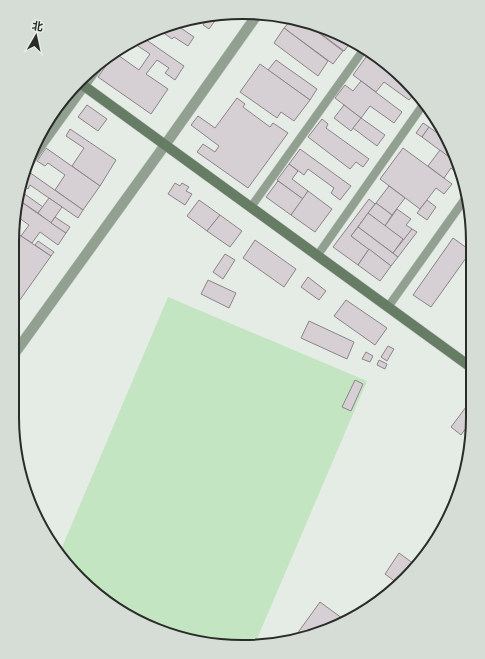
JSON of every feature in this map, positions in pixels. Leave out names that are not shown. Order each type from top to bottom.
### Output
[{"type":"street","points":[[19,343],[165,145],[254,19]]},
{"type":"street","points":[[83,85],[466,364]]},
{"type":"lane","points":[[251,207],[361,53]]},
{"type":"lane","points":[[41,146],[83,85]]},
{"type":"lane","points":[[317,256],[421,108]]},
{"type":"lane","points":[[388,307],[462,201]]},
{"type":"green space","points":[[168,297],[367,381],[257,640],[228,640],[199,636],[171,628],[144,617],[118,602],[95,585],[74,564],[62,548]]},
{"type":"building","points":[[215,21],[209,29],[203,25],[205,22]]},
{"type":"building","points":[[288,24],[318,33],[343,51],[333,64],[284,28]]},
{"type":"building","points":[[181,28],[194,37],[188,46],[174,37],[172,39],[164,33]]},
{"type":"building","points":[[284,28],[328,61],[318,76],[274,43]]},
{"type":"building","points":[[320,33],[348,46],[344,51]]},
{"type":"building","points":[[147,41],[184,66],[175,80],[165,73],[169,68],[157,60],[146,74],[168,89],[151,114],[98,77],[107,64],[119,56],[139,70],[150,54],[137,46]]},
{"type":"building","points":[[366,57],[390,74],[412,96],[409,100],[384,82],[376,92],[353,75]]},
{"type":"building","points":[[276,60],[317,89],[310,100],[268,70]]},
{"type":"building","points":[[260,64],[310,100],[294,121],[281,112],[277,118],[240,92]]},
{"type":"building","points":[[361,81],[402,112],[394,123],[370,106],[361,118],[335,98],[345,85],[353,91]]},
{"type":"building","points":[[237,98],[245,104],[243,107],[270,127],[273,123],[288,133],[248,188],[197,152],[203,144],[215,152],[219,146],[191,125],[198,116],[215,128]]},
{"type":"building","points":[[87,105],[107,119],[98,131],[78,117]]},
{"type":"building","points":[[344,105],[361,118],[351,131],[334,118]]},
{"type":"building","points":[[361,118],[385,135],[377,146],[353,128]]},
{"type":"building","points":[[322,119],[328,124],[326,128],[369,159],[363,167],[356,162],[350,169],[308,137]]},
{"type":"building","points":[[423,123],[429,127],[422,137],[416,133]]},
{"type":"building","points":[[429,127],[437,133],[449,157],[422,137]]},
{"type":"building","points":[[70,129],[116,160],[100,186],[72,166],[84,148],[66,136]]},
{"type":"building","points":[[46,148],[100,186],[83,210],[55,190],[65,175],[48,163],[45,166],[37,161]]},
{"type":"building","points":[[403,148],[452,184],[444,194],[436,188],[420,209],[380,179]]},
{"type":"building","points":[[300,149],[351,186],[340,200],[331,193],[334,188],[308,169],[304,175],[289,164]]},
{"type":"building","points":[[440,150],[449,157],[454,170],[451,168],[444,178],[428,166]]},
{"type":"building","points":[[289,164],[298,171],[292,179],[308,191],[303,199],[277,180]]},
{"type":"building","points":[[30,173],[83,210],[78,218],[30,185],[28,189],[26,188]]},
{"type":"building","points":[[278,181],[303,199],[291,215],[266,197]]},
{"type":"building","points":[[175,183],[180,186],[182,183],[189,187],[186,191],[192,194],[185,205],[168,194]]},
{"type":"building","points":[[389,186],[405,198],[392,215],[376,203]]},
{"type":"building","points":[[308,191],[332,209],[315,232],[291,215]]},
{"type":"building","points":[[24,194],[43,207],[38,213],[22,203]]},
{"type":"building","points":[[49,198],[62,207],[51,223],[38,213]]},
{"type":"building","points":[[369,199],[375,204],[351,236],[369,249],[358,265],[333,247]]},
{"type":"building","points":[[199,200],[220,215],[207,231],[187,216]]},
{"type":"building","points":[[427,200],[436,207],[427,220],[417,213]]},
{"type":"building","points":[[22,203],[66,233],[58,245],[40,232],[32,243],[21,236],[29,225],[20,219]]},
{"type":"building","points":[[376,203],[392,215],[385,226],[368,213]]},
{"type":"building","points":[[397,209],[411,219],[406,225],[412,229],[404,240],[385,226]]},
{"type":"building","points":[[368,213],[403,239],[393,253],[358,227]]},
{"type":"building","points":[[220,215],[242,231],[230,247],[207,231]]},
{"type":"building","points":[[55,217],[70,227],[66,233],[51,223]]},
{"type":"building","points":[[358,227],[398,257],[391,266],[351,236]]},
{"type":"building","points":[[412,229],[417,232],[398,257],[393,253]]},
{"type":"building","points":[[19,235],[51,256],[19,301]]},
{"type":"building","points":[[453,238],[466,247],[466,258],[431,307],[413,295]]},
{"type":"building","points":[[255,240],[296,269],[284,287],[243,258]]},
{"type":"building","points":[[38,241],[54,252],[51,256],[35,245]]},
{"type":"building","points":[[369,249],[391,266],[380,281],[358,265]]},
{"type":"building","points":[[225,254],[235,260],[223,279],[213,272]]},
{"type":"building","points":[[308,277],[326,291],[319,300],[301,287]]},
{"type":"building","points":[[208,280],[236,293],[229,308],[201,294]]},
{"type":"building","points":[[346,300],[387,328],[375,345],[334,316]]},
{"type":"building","points":[[309,321],[354,342],[347,359],[301,338]]},
{"type":"building","points":[[388,346],[394,349],[387,361],[381,357]]},
{"type":"building","points":[[366,352],[373,356],[370,362],[362,359]]},
{"type":"building","points":[[379,360],[387,364],[385,369],[377,365]]},
{"type":"building","points":[[355,380],[363,384],[351,411],[342,407]]},
{"type":"building","points":[[466,407],[466,428],[461,435],[451,427]]},
{"type":"building","points":[[399,553],[412,563],[394,581],[385,574]]},
{"type":"building","points":[[320,602],[341,617],[328,623],[298,633]]}]
